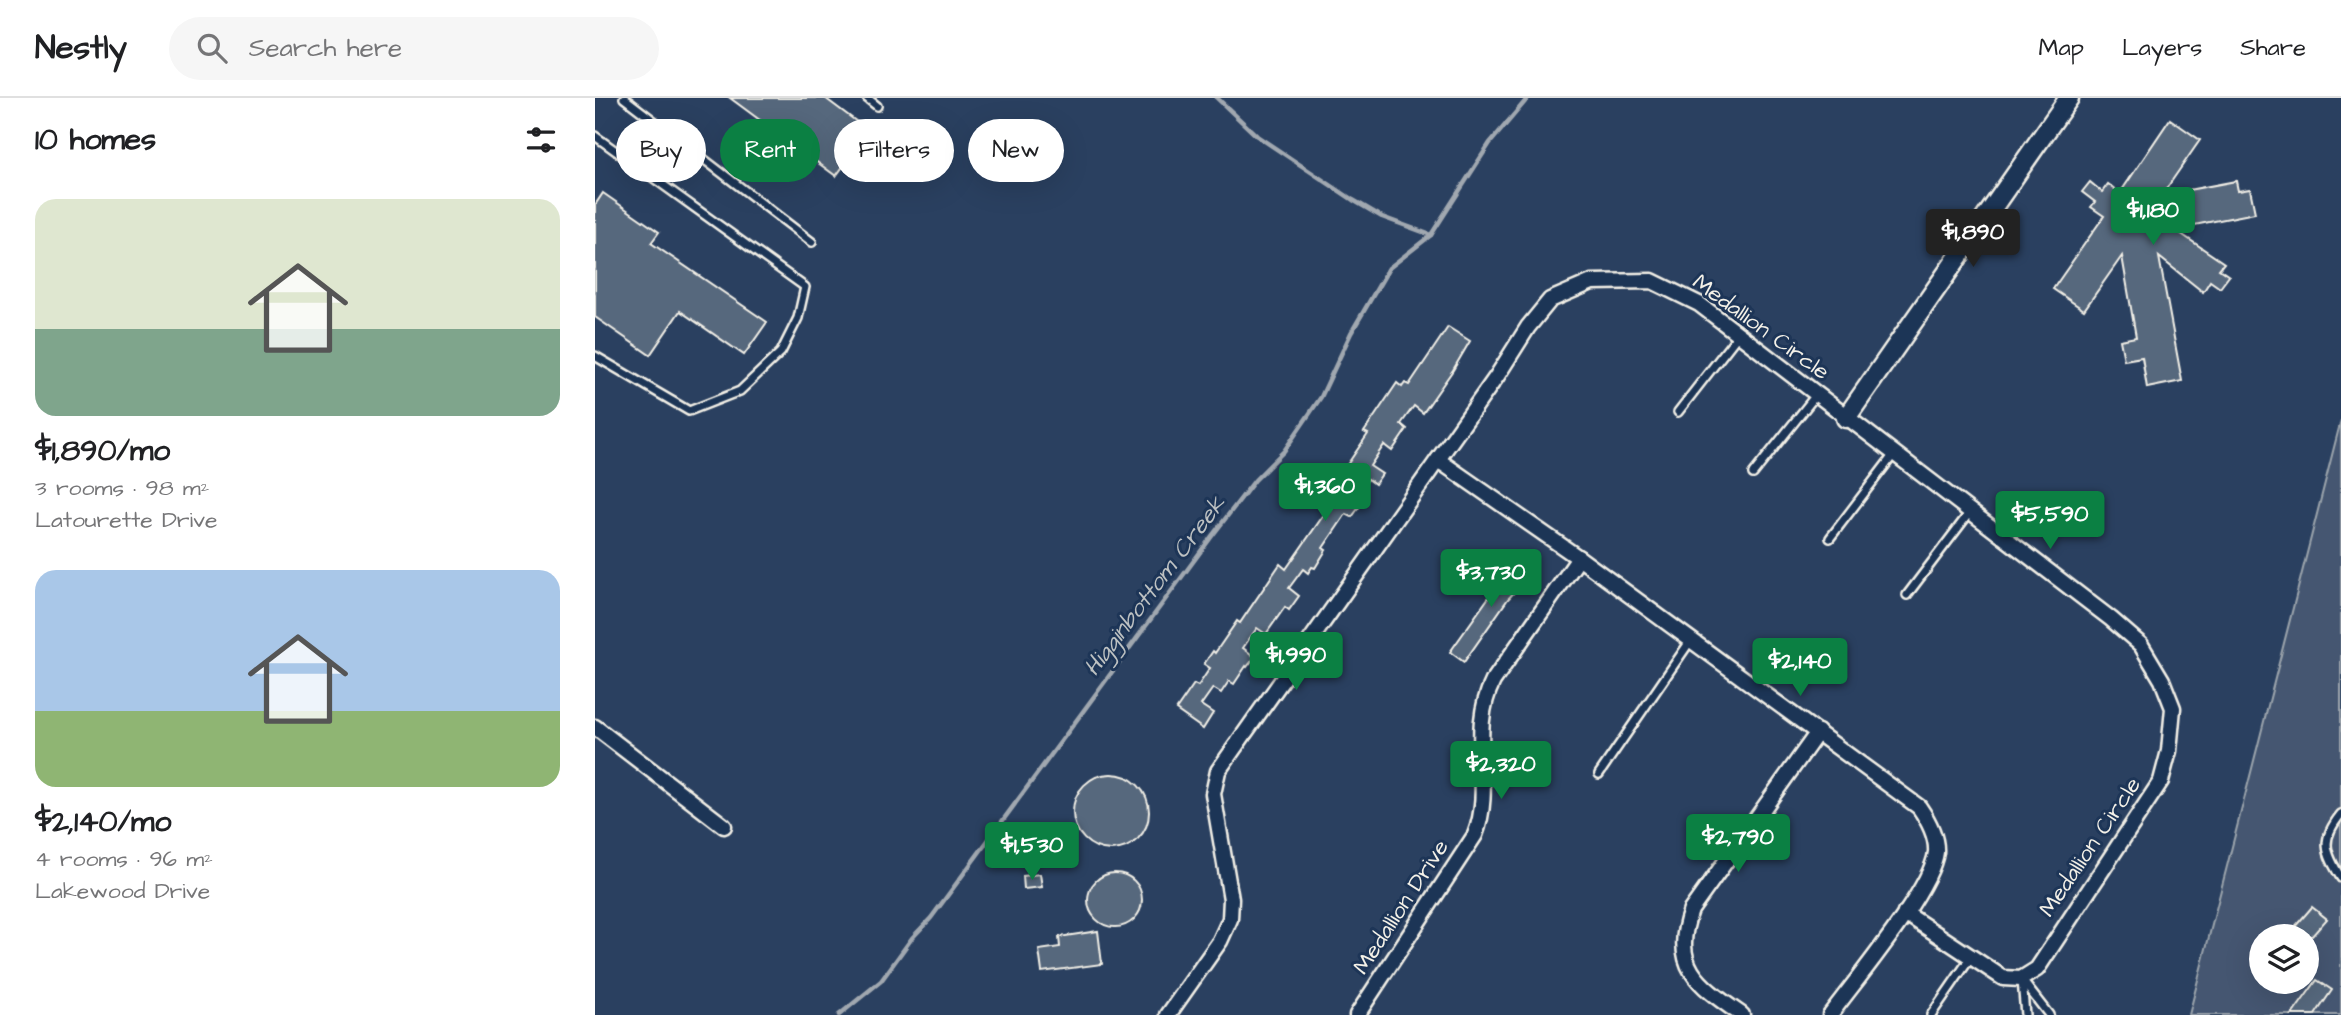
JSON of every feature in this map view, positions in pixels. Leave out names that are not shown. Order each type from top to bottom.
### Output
[{"type":"street","points":[[1846,418],[2069,98]]},
{"type":"street","name":"Medallion Circle","points":[[1168,1015],[1220,941],[1230,919],[1231,899],[1213,794],[1217,771],[1438,460],[1528,327],[1550,300],[1593,282],[1652,281],[1699,304],[2111,619],[2141,645],[2162,680],[2173,708],[2169,751],[2161,781],[2037,969],[2021,979]]},
{"type":"street","points":[[1438,460],[1579,558],[1919,807],[1930,823],[1936,848],[1931,872],[1905,913],[1830,1015]]},
{"type":"street","name":"Medallion Drive","points":[[1357,1015],[1475,835],[1484,809],[1480,748],[1482,708],[1487,692],[1579,558]]},
{"type":"street","points":[[595,727],[724,826]]},
{"type":"street","points":[[1742,1015],[1699,983],[1684,954],[1685,926],[1691,910],[1818,733]]},
{"type":"street","points":[[1905,913],[2003,978],[2021,979]]},
{"type":"lane","points":[[624,98],[812,242]]},
{"type":"lane","points":[[867,98],[877,106]]},
{"type":"lane","points":[[595,136],[804,287],[798,318],[781,352],[740,391],[689,411],[595,356]]},
{"type":"lane","points":[[1678,412],[1738,335]]},
{"type":"lane","points":[[1753,474],[1816,395]]},
{"type":"lane","points":[[1830,538],[1894,454]]},
{"type":"lane","points":[[1907,595],[1970,512]]},
{"type":"lane","points":[[1599,774],[1691,640]]},
{"type":"lane","points":[[2341,814],[2329,834],[2327,855],[2341,878]]},
{"type":"lane","points":[[1931,1015],[1971,957]]},
{"type":"lane","points":[[2021,979],[2025,1015]]},
{"type":"lane","points":[[2021,979],[2049,1015]]},
{"type":"shaded area","points":[[2341,420],[2341,1015],[2189,1015]]},
{"type":"building","points":[[730,98],[825,98],[853,119],[834,119],[834,175],[820,164],[820,119],[759,119]]},
{"type":"building","points":[[2170,119],[2200,140],[2162,195],[2236,181],[2238,191],[2250,189],[2255,213],[2174,229],[2224,263],[2219,269],[2229,276],[2220,288],[2210,281],[2203,292],[2159,257],[2182,381],[2147,388],[2142,357],[2124,360],[2120,340],[2136,337],[2122,256],[2084,310],[2053,289],[2104,216],[2091,207],[2095,202],[2082,192],[2090,182],[2102,192],[2108,184],[2120,193]]},
{"type":"building","points":[[603,193],[659,232],[651,243],[767,322],[744,355],[680,311],[650,355],[595,317],[595,205]]},
{"type":"building","points":[[1448,327],[1470,341],[1453,370],[1423,413],[1414,406],[1401,424],[1407,429],[1392,451],[1384,445],[1370,466],[1382,474],[1375,484],[1368,479],[1353,500],[1360,506],[1352,517],[1346,514],[1323,548],[1326,550],[1315,568],[1312,567],[1308,573],[1303,569],[1289,588],[1299,596],[1289,610],[1285,607],[1266,634],[1257,628],[1243,648],[1255,657],[1234,684],[1229,681],[1221,693],[1213,688],[1201,705],[1213,713],[1203,729],[1176,710],[1194,684],[1198,686],[1210,668],[1204,664],[1237,621],[1240,623],[1280,564],[1286,569],[1332,503],[1326,499],[1350,467],[1347,465],[1368,434],[1364,432],[1397,383],[1402,387],[1405,383],[1409,385]]},
{"type":"building","points":[[1518,556],[1531,565],[1525,575],[1528,577],[1508,599],[1464,662],[1450,652]]},
{"type":"building","points":[[1111,774],[1126,777],[1138,785],[1146,797],[1149,812],[1146,827],[1138,839],[1126,847],[1111,850],[1096,847],[1084,839],[1076,827],[1073,812],[1076,797],[1084,785],[1096,777]]},
{"type":"building","points":[[1115,873],[1134,881],[1142,900],[1134,919],[1115,927],[1096,919],[1088,900],[1096,881]]},
{"type":"building","points":[[1040,874],[1042,887],[1024,889],[1023,876]]},
{"type":"building","points":[[2312,907],[2327,919],[2319,928],[2319,924],[2297,924]]},
{"type":"building","points":[[1098,931],[1102,964],[1042,972],[1039,950],[1060,947],[1059,937]]},
{"type":"building","points":[[2319,981],[2332,990],[2315,1015],[2292,1015],[2307,994],[2319,994]]},
{"type":"waterway","points":[[1217,98],[1257,136],[1353,200],[1382,217],[1431,235]]},
{"type":"waterway","name":"Higginbottom Creek","points":[[839,1015],[881,981],[912,938],[931,918],[1212,536],[1255,480],[1284,451],[1321,397],[1351,333],[1389,268],[1431,235],[1490,143],[1528,98]]}]
